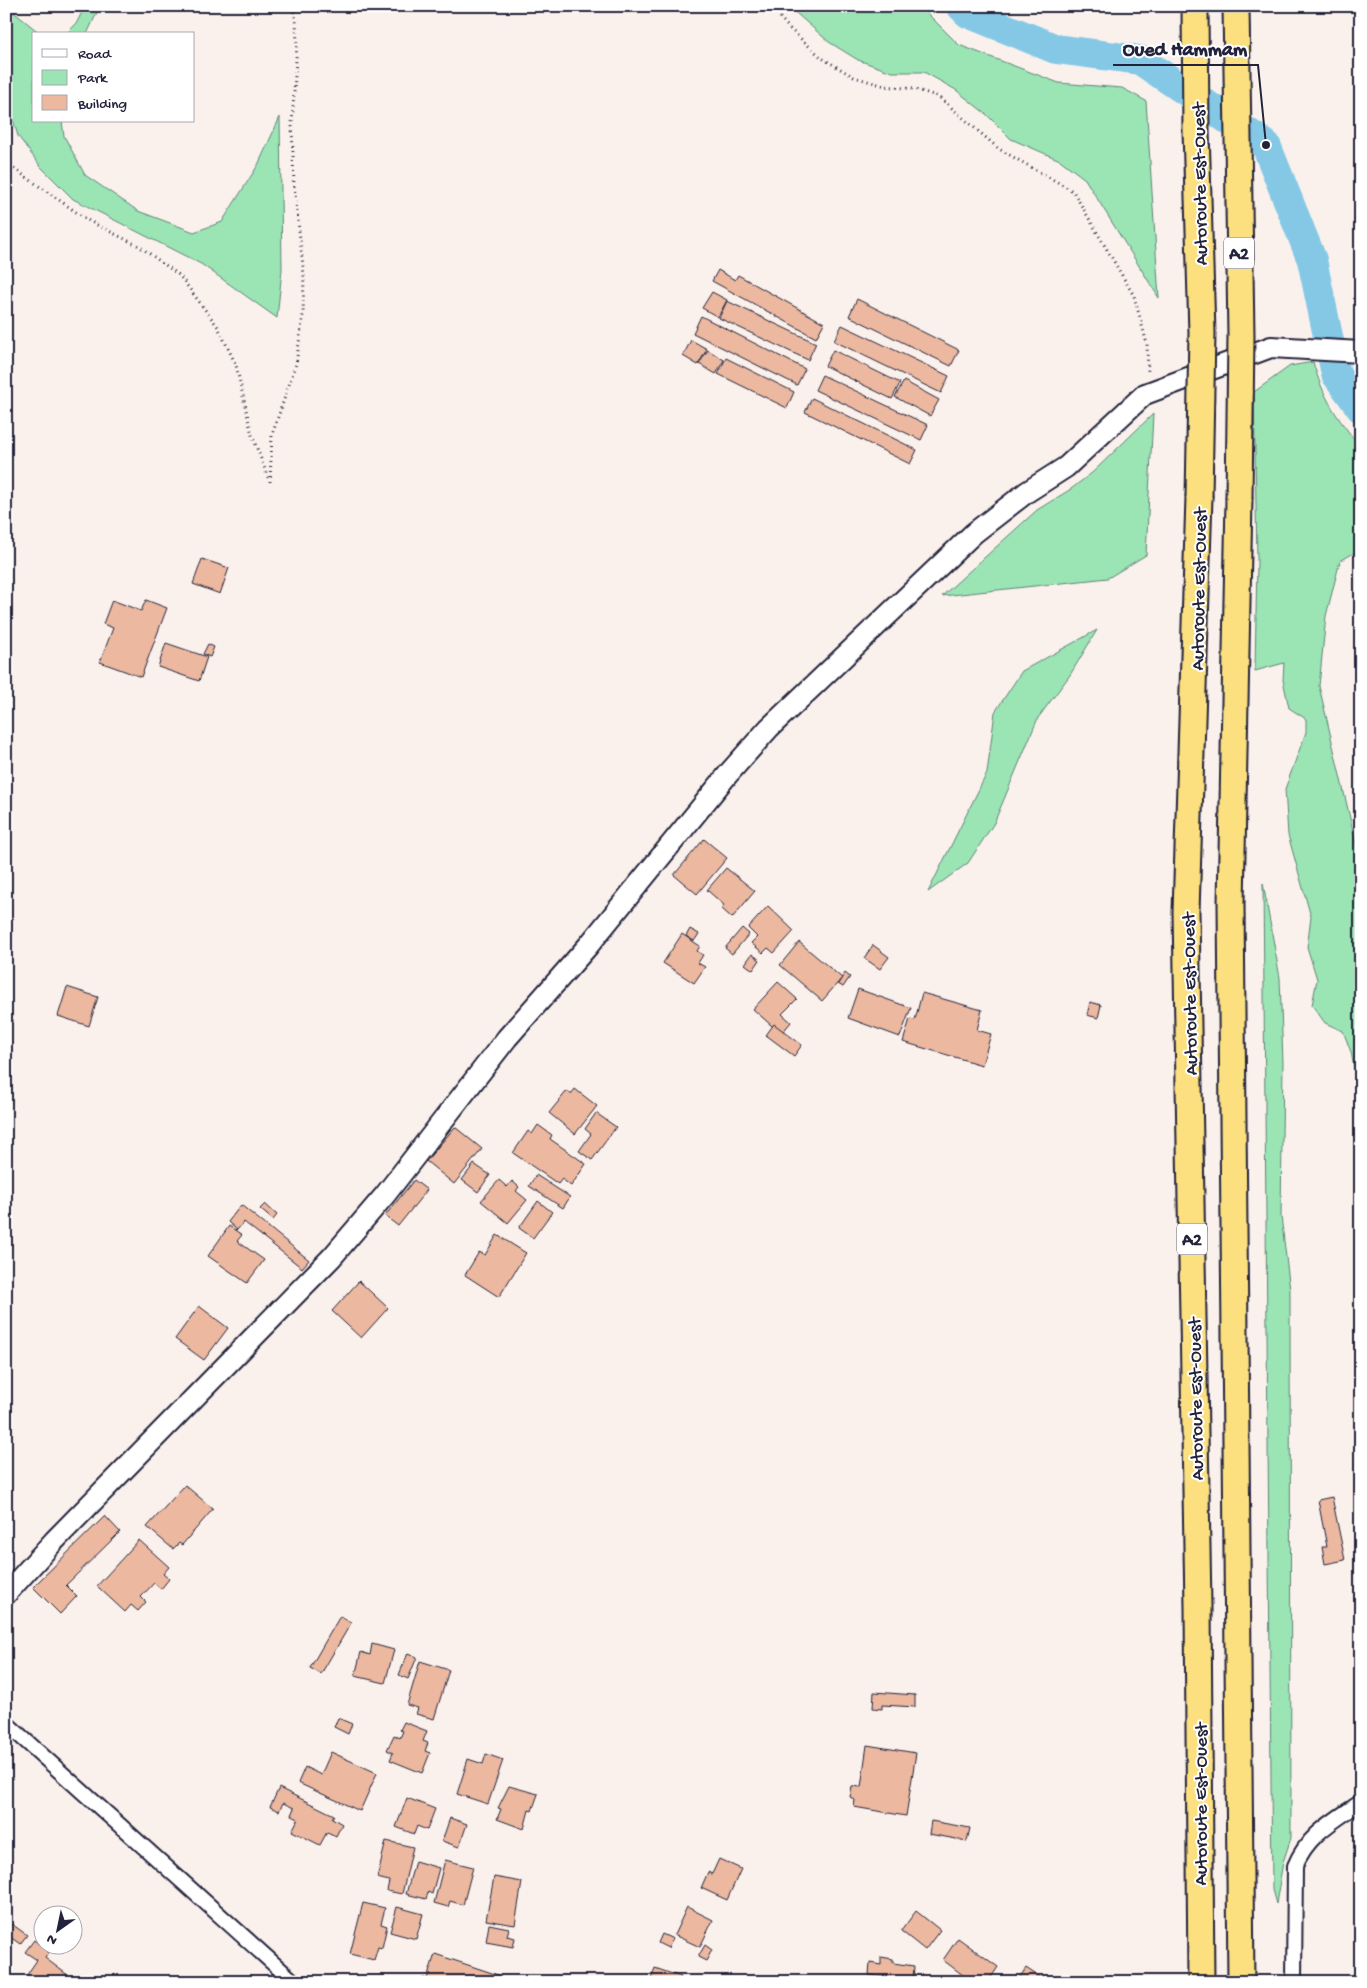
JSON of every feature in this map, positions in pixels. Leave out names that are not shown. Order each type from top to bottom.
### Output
[{"type":"highway","name":"Autoroute Est-Ouest","points":[[1195,6],[1196,130],[1202,333],[1199,497],[1186,912],[1198,1606],[1201,1982]]},
{"type":"highway","name":"Autoroute Est-Ouest","points":[[1236,6],[1241,336],[1231,904],[1241,1982]]},
{"type":"street","points":[[6,1594],[67,1527],[332,1257],[385,1195],[507,1038],[588,946],[728,773],[769,728],[974,533],[1027,492],[1066,468],[1145,394],[1271,347],[1361,352]]},
{"type":"street","points":[[6,1723],[294,1982]]},
{"type":"street","points":[[1294,1982],[1295,1866],[1302,1849],[1314,1835],[1361,1802]]},
{"type":"path","points":[[6,164],[90,221],[139,246],[179,275],[218,327],[236,365],[252,435],[270,482],[272,435],[296,364],[303,315],[304,274],[294,185],[292,125],[297,43],[292,6]]},
{"type":"path","points":[[770,6],[789,28],[822,58],[854,78],[885,86],[915,88],[939,97],[1000,149],[1073,191],[1134,296],[1147,344],[1148,378],[1145,394]]},
{"type":"green space","points":[[6,6],[38,32],[32,32],[32,122],[62,122],[64,136],[85,175],[138,211],[194,232],[222,222],[258,165],[280,117],[282,270],[277,318],[201,264],[73,199],[41,167],[18,136],[6,97]]},
{"type":"green space","points":[[85,6],[100,6],[88,32],[68,32],[76,24]]},
{"type":"green space","points":[[788,6],[920,6],[959,45],[1059,83],[1122,88],[1146,101],[1159,298],[1085,179],[1060,160],[1011,139],[986,114],[956,90],[924,72],[892,72],[858,60],[829,42]]},
{"type":"green space","points":[[1313,362],[1326,397],[1345,427],[1361,447],[1361,549],[1340,561],[1326,616],[1319,686],[1361,865],[1361,1105],[1351,1052],[1343,1031],[1325,1023],[1312,1005],[1317,979],[1307,947],[1311,917],[1288,835],[1285,789],[1306,732],[1306,719],[1289,708],[1283,680],[1284,663],[1255,671],[1257,560],[1254,392],[1290,366]]},
{"type":"green space","points":[[1153,414],[1146,555],[1108,578],[942,596],[1037,510],[1071,489],[1093,472]]},
{"type":"green space","points":[[1097,630],[1070,675],[1038,718],[994,823],[968,863],[928,892],[987,773],[995,712],[1022,671]]},
{"type":"green space","points":[[1263,883],[1280,978],[1283,1063],[1281,1216],[1290,1290],[1291,1838],[1283,1862],[1276,1904],[1272,1890]]},
{"type":"building","points":[[718,270],[735,280],[738,275],[824,323],[816,338],[712,281]]},
{"type":"building","points":[[712,292],[727,300],[718,317],[702,308]]},
{"type":"building","points":[[857,299],[959,350],[951,366],[849,316]]},
{"type":"building","points":[[727,301],[816,343],[808,360],[719,318]]},
{"type":"building","points":[[701,316],[805,369],[797,385],[693,333]]},
{"type":"building","points":[[842,325],[949,376],[941,393],[834,341]]},
{"type":"building","points":[[691,340],[707,349],[698,365],[683,356]]},
{"type":"building","points":[[708,350],[724,360],[716,374],[699,364]]},
{"type":"building","points":[[833,350],[900,383],[892,399],[825,366]]},
{"type":"building","points":[[726,358],[794,392],[787,408],[718,374]]},
{"type":"building","points":[[822,375],[928,425],[921,440],[815,390]]},
{"type":"building","points":[[904,381],[939,400],[930,416],[895,397]]},
{"type":"building","points":[[812,398],[917,450],[910,464],[805,412]]},
{"type":"building","points":[[202,559],[229,568],[220,594],[193,584]]},
{"type":"building","points":[[112,600],[141,611],[146,600],[167,608],[141,677],[100,662],[113,628],[103,624]]},
{"type":"building","points":[[166,643],[207,657],[199,681],[158,667]]},
{"type":"building","points":[[208,644],[214,647],[210,657],[203,654]]},
{"type":"building","points":[[704,839],[727,858],[697,894],[674,875]]},
{"type":"building","points":[[726,868],[755,891],[732,918],[721,908],[724,905],[707,890]]},
{"type":"building","points":[[768,906],[794,931],[774,953],[768,948],[763,953],[751,943],[757,937],[748,928]]},
{"type":"building","points":[[742,928],[749,934],[732,954],[725,948]]},
{"type":"building","points":[[690,929],[699,934],[694,941],[686,936]]},
{"type":"building","points":[[682,934],[700,946],[697,951],[703,955],[698,963],[705,967],[694,983],[663,963]]},
{"type":"building","points":[[799,942],[842,978],[822,1001],[780,965]]},
{"type":"building","points":[[873,945],[889,957],[880,969],[864,958]]},
{"type":"building","points":[[752,954],[760,960],[753,970],[745,964]]},
{"type":"building","points":[[845,973],[850,977],[843,987],[838,984]]},
{"type":"building","points":[[778,982],[797,999],[782,1014],[791,1022],[781,1034],[753,1009]]},
{"type":"building","points":[[67,987],[98,997],[89,1026],[58,1016]]},
{"type":"building","points":[[858,989],[911,1008],[900,1037],[848,1018]]},
{"type":"building","points":[[922,993],[982,1010],[977,1030],[991,1034],[982,1065],[903,1042],[910,1019],[915,1020]]},
{"type":"building","points":[[1090,1002],[1101,1005],[1098,1018],[1087,1015]]},
{"type":"building","points":[[774,1024],[802,1045],[794,1056],[766,1035]]},
{"type":"building","points":[[575,1089],[597,1106],[575,1134],[549,1113],[567,1091],[571,1094]]},
{"type":"building","points":[[596,1113],[616,1127],[592,1160],[579,1151],[591,1134],[585,1129]]},
{"type":"building","points":[[538,1125],[552,1135],[550,1139],[586,1164],[571,1186],[562,1179],[558,1184],[513,1153],[528,1131],[532,1134]]},
{"type":"building","points":[[455,1127],[482,1149],[454,1184],[426,1161]]},
{"type":"building","points":[[474,1164],[490,1175],[478,1192],[462,1180]]},
{"type":"building","points":[[536,1175],[570,1197],[563,1208],[529,1186]]},
{"type":"building","points":[[414,1180],[427,1190],[398,1226],[385,1216]]},
{"type":"building","points":[[499,1180],[507,1187],[512,1181],[519,1187],[516,1191],[527,1200],[508,1223],[481,1201]]},
{"type":"building","points":[[538,1201],[552,1212],[533,1238],[519,1228]]},
{"type":"building","points":[[265,1204],[277,1215],[273,1220],[260,1209]]},
{"type":"building","points":[[241,1205],[309,1260],[302,1268],[244,1222],[237,1230],[228,1222]]},
{"type":"building","points":[[229,1226],[242,1235],[237,1241],[264,1260],[247,1283],[208,1256]]},
{"type":"building","points":[[497,1235],[526,1253],[499,1297],[465,1275],[479,1252],[485,1255]]},
{"type":"building","points":[[359,1281],[388,1308],[361,1338],[332,1311]]},
{"type":"building","points":[[199,1306],[228,1328],[204,1360],[175,1339]]},
{"type":"building","points":[[185,1485],[213,1509],[182,1545],[179,1543],[173,1549],[147,1527]]},
{"type":"building","points":[[1332,1497],[1345,1560],[1325,1564],[1322,1547],[1327,1547],[1318,1500]]},
{"type":"building","points":[[105,1516],[120,1532],[66,1585],[77,1596],[60,1614],[33,1587]]},
{"type":"building","points":[[139,1540],[169,1567],[163,1574],[169,1579],[161,1589],[154,1583],[141,1597],[146,1602],[138,1611],[131,1605],[125,1612],[97,1586]]},
{"type":"building","points":[[340,1616],[351,1623],[321,1674],[310,1668]]},
{"type":"building","points":[[372,1644],[394,1650],[385,1683],[355,1676],[361,1652],[370,1655]]},
{"type":"building","points":[[408,1653],[417,1657],[408,1679],[399,1675]]},
{"type":"building","points":[[420,1661],[449,1670],[434,1719],[416,1714],[418,1708],[407,1705]]},
{"type":"building","points":[[874,1692],[915,1695],[915,1707],[882,1705],[882,1709],[873,1708]]},
{"type":"building","points":[[338,1718],[352,1724],[348,1734],[334,1727]]},
{"type":"building","points":[[404,1722],[427,1731],[423,1741],[428,1743],[425,1751],[430,1753],[422,1773],[390,1760],[393,1753],[387,1750],[394,1735],[400,1738],[403,1731],[400,1730]]},
{"type":"building","points":[[867,1745],[916,1753],[906,1816],[854,1807],[855,1800],[850,1797],[852,1786],[861,1787]]},
{"type":"building","points":[[331,1752],[377,1773],[360,1811],[298,1783],[305,1767],[321,1775]]},
{"type":"building","points":[[486,1754],[503,1760],[488,1804],[457,1794],[468,1759],[483,1764]]},
{"type":"building","points":[[509,1786],[538,1794],[532,1811],[529,1810],[524,1829],[497,1819],[501,1809],[498,1808]]},
{"type":"building","points":[[279,1788],[334,1815],[332,1818],[342,1824],[336,1836],[327,1832],[320,1845],[292,1831],[298,1819],[291,1815],[294,1808],[283,1803],[279,1811],[270,1807]]},
{"type":"building","points":[[407,1798],[435,1809],[427,1830],[417,1826],[414,1834],[396,1827]]},
{"type":"building","points":[[450,1818],[467,1824],[459,1847],[442,1841]]},
{"type":"building","points":[[931,1821],[970,1828],[967,1841],[929,1834]]},
{"type":"building","points":[[386,1841],[413,1847],[402,1894],[387,1891],[389,1881],[377,1878]]},
{"type":"building","points":[[719,1859],[741,1869],[727,1900],[701,1888],[708,1872],[712,1874]]},
{"type":"building","points":[[445,1860],[473,1867],[463,1905],[450,1901],[448,1907],[434,1903]]},
{"type":"building","points":[[415,1861],[439,1868],[432,1894],[428,1892],[426,1899],[406,1894]]},
{"type":"building","points":[[494,1877],[522,1882],[515,1925],[486,1920]]},
{"type":"building","points":[[363,1903],[385,1908],[381,1924],[387,1926],[382,1948],[378,1947],[374,1960],[350,1954]]},
{"type":"building","points":[[397,1907],[423,1914],[416,1939],[390,1932]]},
{"type":"building","points":[[687,1907],[713,1920],[700,1947],[674,1935]]},
{"type":"building","points":[[916,1911],[940,1930],[925,1950],[901,1931]]},
{"type":"building","points":[[6,1920],[27,1935],[20,1944],[6,1934]]},
{"type":"building","points":[[489,1924],[509,1928],[507,1936],[515,1938],[513,1947],[486,1942]]},
{"type":"building","points":[[662,1934],[673,1939],[668,1948],[658,1943]]},
{"type":"building","points":[[958,1938],[998,1967],[988,1982],[972,1982],[943,1960]]},
{"type":"building","points":[[32,1943],[32,1956],[46,1956],[45,1958],[77,1982],[22,1982],[37,1960],[25,1952]]},
{"type":"building","points":[[705,1945],[712,1950],[706,1961],[698,1957]]},
{"type":"building","points":[[435,1954],[501,1976],[499,1982],[422,1982],[423,1978],[427,1979]]},
{"type":"building","points":[[881,1957],[893,1959],[893,1963],[914,1966],[913,1980],[869,1975],[870,1963],[881,1965]]},
{"type":"building","points":[[655,1968],[681,1977],[679,1982],[650,1982]]},
{"type":"building","points":[[1026,1968],[1047,1982],[1021,1982],[1018,1980]]},
{"type":"building","points":[[6,1973],[16,1979],[15,1982],[6,1982]]},
{"type":"waterway","points":[[961,6],[968,13],[1056,49],[1140,60],[1266,145],[1312,260],[1336,374],[1361,408]]},
{"type":"place","name":"Oued Hammam","points":[[1266,145]]}]
